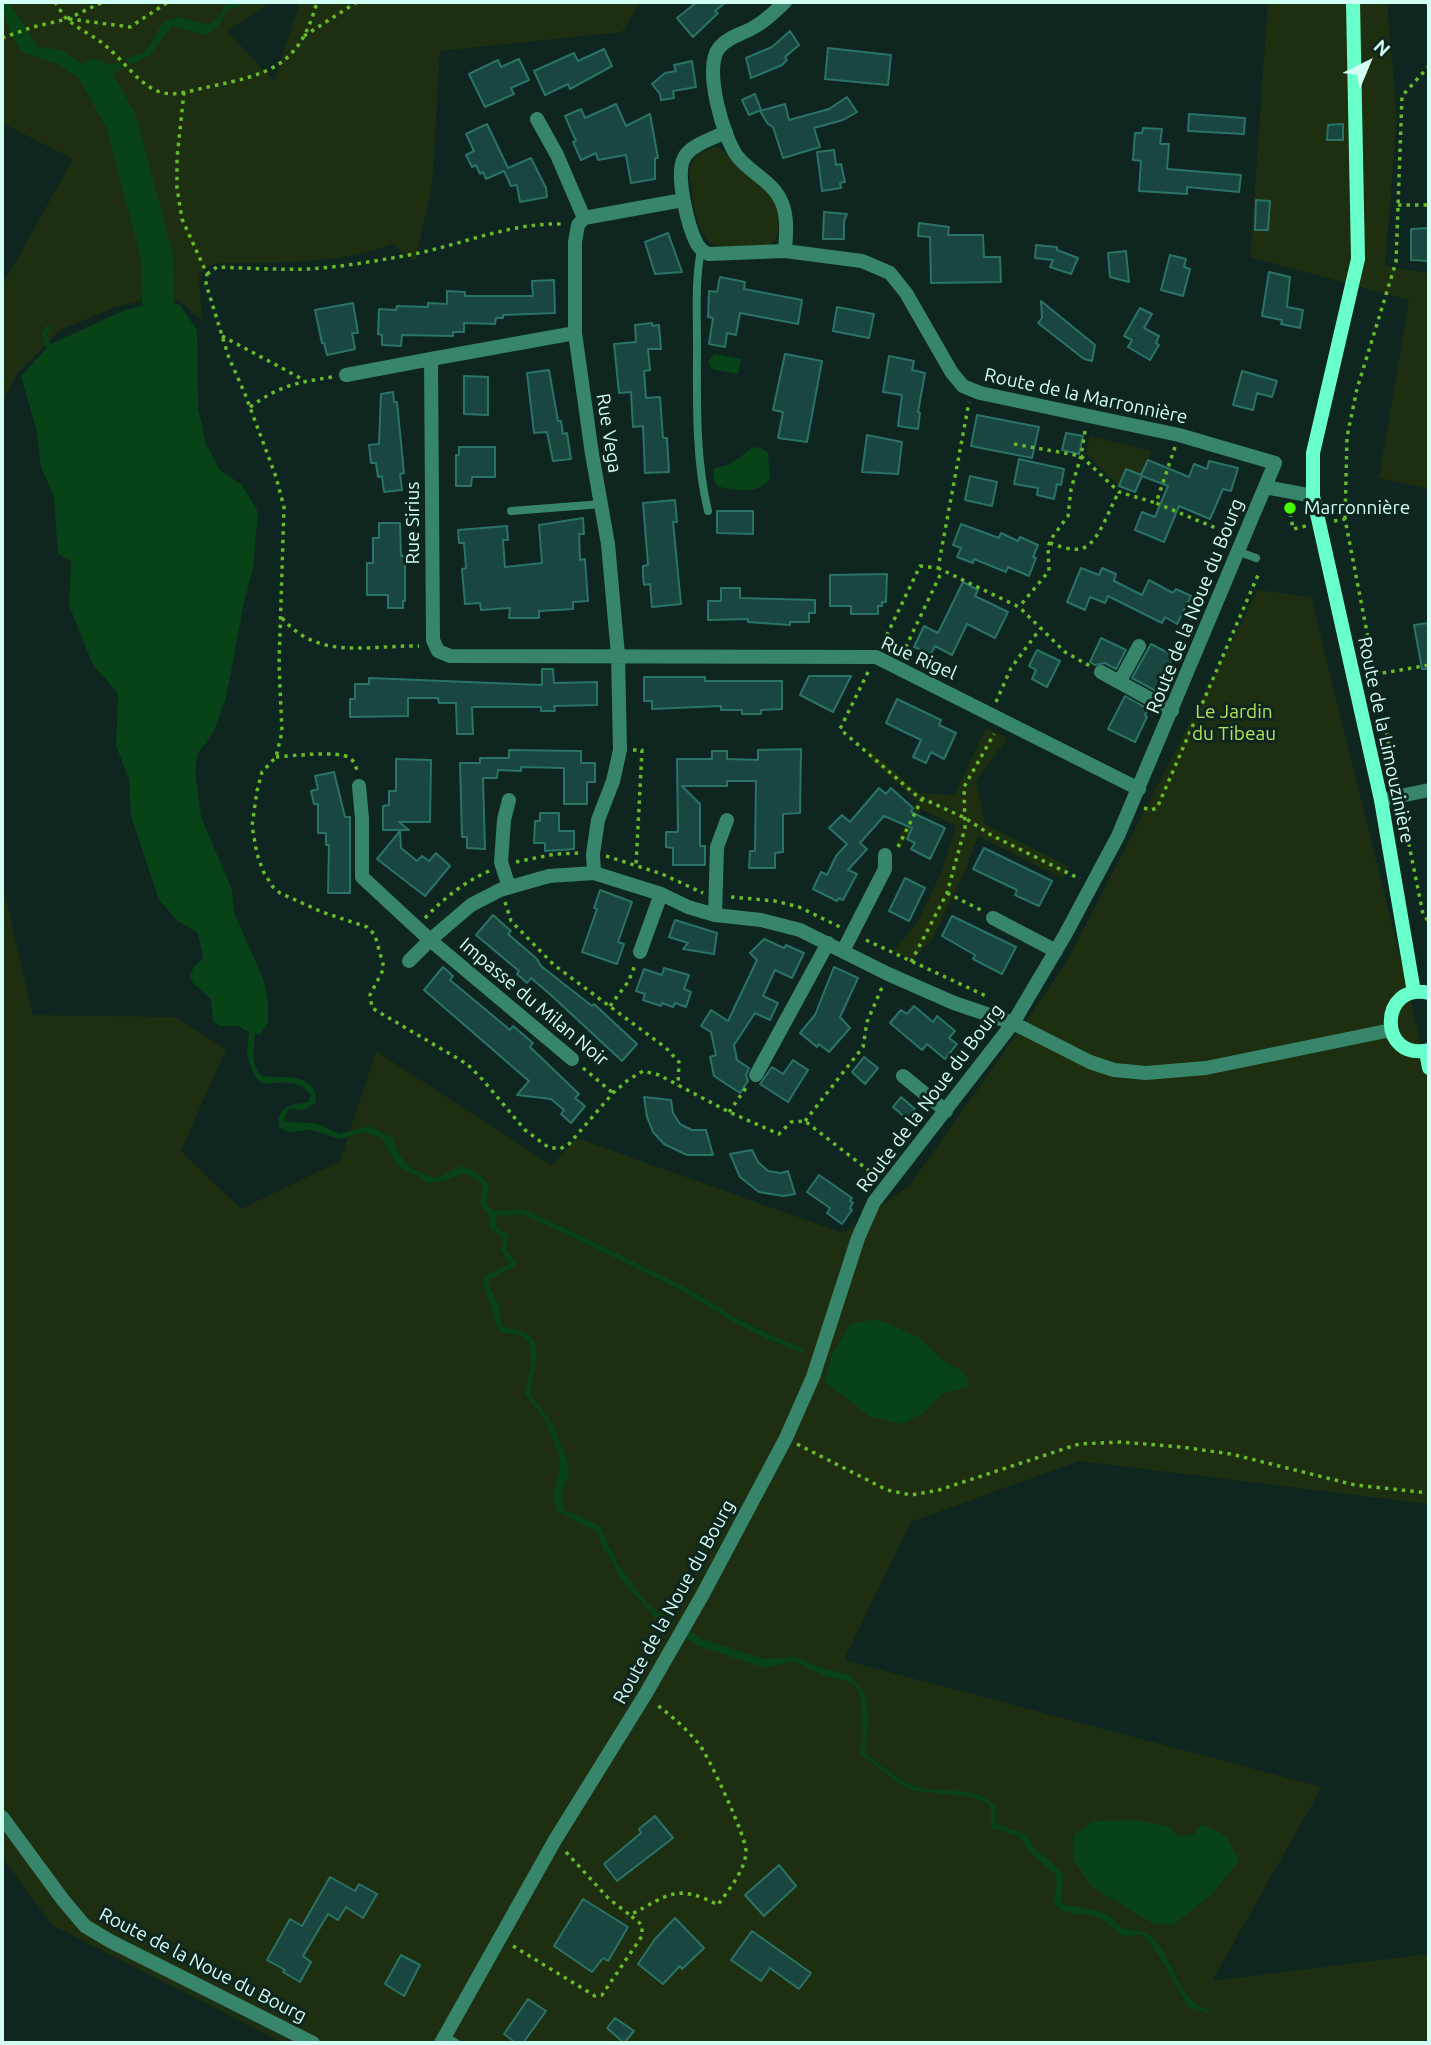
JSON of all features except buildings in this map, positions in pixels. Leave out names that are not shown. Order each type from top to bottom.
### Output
[{"type":"street","points":[[785,2],[756,27],[727,40],[714,55],[712,63],[717,100],[726,132],[737,156],[768,183],[781,201],[786,224],[785,251]]},
{"type":"street","name":"Route de la Limouzinière","points":[[1353,2],[1358,259],[1313,453],[1313,496],[1381,800],[1414,992]]},
{"type":"street","points":[[537,119],[556,155],[581,222],[683,200]]},
{"type":"street","points":[[701,250],[696,243],[683,200],[684,157],[691,150],[726,132]]},
{"type":"street","name":"Rue Vega","points":[[581,222],[575,242],[575,333],[608,544],[618,655],[620,750],[613,781],[598,820],[593,854],[594,873]]},
{"type":"street","name":"Route de la Marronnière","points":[[701,250],[709,254],[785,251],[862,261],[890,273],[906,293],[952,373],[963,386],[1088,417],[1179,435],[1275,463]]},
{"type":"street","points":[[346,375],[575,333]]},
{"type":"street","name":"Rue Sirius","points":[[431,359],[435,646]]},
{"type":"street","name":"Route de la Noue du Bourg","points":[[448,2041],[500,1938],[555,1840],[645,1695],[703,1594],[786,1438],[813,1377],[858,1238],[874,1202],[1013,1023],[1092,885],[1133,804],[1275,463]]},
{"type":"street","points":[[1265,487],[1313,496]]},
{"type":"street","points":[[435,646],[443,655],[450,656],[618,655]]},
{"type":"street","points":[[1120,681],[1139,646]]},
{"type":"street","name":"Rue Rigel","points":[[618,655],[876,657],[1139,789]]},
{"type":"street","points":[[1101,672],[1172,711]]},
{"type":"street","name":"Impasse du Milan Noir","points":[[359,786],[362,877],[430,940],[572,1059]]},
{"type":"street","points":[[1381,800],[1429,790]]},
{"type":"street","points":[[505,888],[501,862],[504,820],[509,800]]},
{"type":"street","points":[[715,915],[717,847],[727,820]]},
{"type":"street","points":[[843,951],[885,869],[885,855]]},
{"type":"street","points":[[409,961],[471,905],[505,888],[550,876],[594,873],[662,894],[688,907],[715,915],[761,920],[800,930],[888,974],[954,1003],[1013,1023],[1090,1062],[1114,1070],[1146,1073],[1206,1068],[1391,1030]]},
{"type":"street","points":[[640,952],[662,894]]},
{"type":"street","points":[[993,918],[1056,951]]},
{"type":"street","points":[[756,1075],[828,943]]},
{"type":"street","points":[[1429,993],[1414,992],[1402,997],[1394,1006],[1390,1017],[1391,1030],[1404,1048],[1415,1052],[1428,1051],[1429,1068]]},
{"type":"street","points":[[903,1076],[946,1111]]},
{"type":"street","name":"Route de la Noue du Bourg","points":[[2,1817],[85,1926],[313,2043]]},
{"type":"lane","points":[[701,250],[697,285],[698,412],[708,511]]},
{"type":"lane","points":[[511,511],[602,505]]},
{"type":"lane","points":[[1239,545],[1256,558]]},
{"type":"path","points":[[55,2],[67,19],[106,46],[149,86],[160,93],[175,94],[241,80],[283,63],[312,21],[317,2]]},
{"type":"path","points":[[2,38],[67,19],[103,2]]},
{"type":"path","points":[[67,19],[130,27],[168,2]]},
{"type":"path","points":[[302,37],[357,2]]},
{"type":"path","points":[[1345,519],[1347,437],[1357,389],[1396,261],[1402,96],[1429,66]]},
{"type":"path","points":[[184,92],[177,158],[177,188],[182,219],[207,274],[206,284],[222,336],[276,477],[284,507],[279,665],[282,732],[276,757],[262,772],[252,826],[257,855],[273,887],[280,893],[322,912],[366,927],[375,935],[384,968],[370,995],[370,1002],[377,1013],[467,1064],[525,1130],[553,1149],[560,1149],[577,1138],[613,1093],[643,1071],[659,1075],[729,1112],[779,1134],[791,1122],[805,1121],[886,1184]]},
{"type":"path","points":[[1398,205],[1429,205]]},
{"type":"path","points":[[207,274],[217,267],[309,269],[383,259],[516,227],[581,222]]},
{"type":"path","points":[[222,336],[306,381]]},
{"type":"path","points":[[250,407],[280,387],[346,375]]},
{"type":"path","points":[[896,666],[940,570],[972,390]]},
{"type":"path","points":[[1019,607],[1049,571],[1050,543],[1068,516],[1071,489],[1081,456],[1088,417]]},
{"type":"path","points":[[1156,503],[1179,435]]},
{"type":"path","points":[[1014,444],[1081,456],[1119,492],[1156,503],[1239,545]]},
{"type":"path","points":[[1050,543],[1076,549],[1087,546],[1097,536],[1119,492]]},
{"type":"path","points":[[1092,885],[991,835],[965,818],[916,796],[840,729],[920,566],[940,570],[1019,607],[1065,652],[1101,672]]},
{"type":"path","points":[[1133,804],[1151,810],[1157,808],[1258,575]]},
{"type":"path","points":[[280,616],[304,639],[322,645],[435,646]]},
{"type":"path","points":[[989,713],[1002,692],[1011,668],[1041,629]]},
{"type":"path","points":[[1354,678],[1429,665]]},
{"type":"path","points":[[805,1121],[863,1046],[867,1022],[888,974],[909,966],[947,893],[965,828],[964,787],[1003,720]]},
{"type":"path","points":[[620,750],[642,750],[636,865]]},
{"type":"path","points":[[276,757],[338,755],[351,759],[356,766],[359,786]]},
{"type":"path","points":[[885,855],[896,852],[922,799]]},
{"type":"path","points":[[505,888],[512,921],[554,965],[666,1048],[679,1062],[678,1086]]},
{"type":"path","points":[[947,893],[993,918]]},
{"type":"path","points":[[610,1006],[628,982],[640,952]]},
{"type":"path","name":"Impasse du Milan Noir","points":[[572,1059],[613,1093]]},
{"type":"path","points":[[729,1112],[756,1075]]},
{"type":"path","points":[[786,1438],[887,1490],[911,1495],[939,1489],[1079,1444],[1121,1442],[1231,1454],[1355,1485],[1429,1493]]},
{"type":"path","points":[[630,1915],[674,1893],[695,1893],[718,1905],[739,1874],[746,1851],[730,1805],[701,1747],[677,1721],[645,1695]]},
{"type":"path","points":[[500,1938],[595,1996],[602,1995],[642,1936],[642,1925],[610,1899],[555,1840]]},
{"type":"green space","points":[[2,2],[272,2],[227,31],[274,81],[300,2],[641,2],[622,32],[440,51],[432,186],[415,261],[392,244],[329,259],[221,263],[208,266],[199,276],[202,321],[180,301],[157,296],[113,308],[60,330],[17,374],[2,402],[2,286],[73,159],[2,123]]},
{"type":"green space","points":[[1268,2],[1387,2],[1397,119],[1385,266],[1429,273],[1429,489],[1379,478],[1409,300],[1250,257]]},
{"type":"green space","points":[[715,147],[727,154],[739,169],[764,189],[775,202],[780,217],[779,227],[776,238],[768,246],[719,247],[710,243],[699,227],[689,173],[697,156]]},
{"type":"green space","points":[[1090,436],[1152,451],[1141,475],[1119,486],[1086,454]]},
{"type":"green space","name":"Le Jardin du Tibeau","points":[[1258,590],[1311,597],[1429,1074],[1429,1504],[1079,1461],[911,1522],[844,1660],[1322,1787],[1212,1981],[1429,1954],[1429,2043],[283,2043],[52,1925],[2,1857],[2,882],[33,1015],[175,1017],[226,1049],[181,1151],[241,1209],[340,1161],[376,1051],[551,1165],[577,1138],[843,1233],[910,1185],[1065,965]]},
{"type":"green space","points":[[986,728],[1008,738],[976,780],[985,824],[1068,866],[1063,879],[978,836],[964,873],[932,940],[913,959],[893,951],[917,923],[941,873],[956,826],[921,809],[901,848],[895,845],[917,801],[871,760],[866,746],[919,793],[954,795]]},
{"type":"shaded area","points":[[2,2],[9,2],[38,47],[61,50],[88,68],[96,70],[118,62],[123,68],[89,85],[58,64],[22,52],[9,28]]},
{"type":"shaded area","points":[[251,2],[227,10],[216,28],[205,35],[172,26],[150,55],[130,65],[125,59],[145,52],[164,21],[181,17],[206,25],[219,18],[225,5]]},
{"type":"shaded area","points":[[158,301],[179,304],[197,330],[198,408],[206,444],[220,470],[242,485],[258,512],[253,569],[226,698],[214,731],[198,753],[195,771],[201,817],[232,890],[234,913],[263,978],[268,1001],[268,1023],[259,1035],[255,1032],[256,1067],[262,1076],[305,1081],[315,1092],[316,1102],[304,1110],[289,1109],[285,1122],[315,1123],[340,1134],[369,1126],[393,1138],[400,1154],[414,1170],[438,1178],[460,1166],[477,1173],[487,1182],[489,1186],[486,1203],[495,1213],[496,1227],[509,1235],[506,1250],[516,1261],[515,1266],[490,1279],[489,1287],[499,1305],[502,1327],[528,1335],[537,1349],[530,1395],[552,1423],[568,1463],[569,1474],[561,1493],[564,1510],[599,1525],[618,1564],[647,1604],[664,1616],[660,1623],[620,1578],[612,1560],[603,1549],[598,1532],[557,1511],[553,1495],[560,1471],[559,1454],[545,1420],[525,1394],[531,1364],[530,1343],[520,1335],[499,1332],[483,1283],[485,1275],[510,1264],[500,1250],[503,1245],[502,1236],[490,1229],[489,1216],[480,1204],[483,1185],[464,1173],[441,1182],[427,1183],[417,1174],[410,1173],[396,1164],[382,1138],[364,1132],[339,1139],[311,1130],[288,1132],[279,1127],[280,1115],[286,1107],[309,1102],[311,1095],[295,1084],[263,1084],[255,1077],[247,1055],[249,1033],[239,1026],[219,1026],[213,1020],[211,999],[193,983],[190,975],[203,958],[198,933],[178,921],[159,900],[131,816],[129,779],[116,746],[118,693],[93,665],[69,605],[71,561],[58,554],[54,497],[41,467],[37,432],[21,376],[46,349],[42,332],[47,325],[51,327],[46,334],[51,344],[123,311]]},
{"type":"shaded area","points":[[714,354],[741,359],[738,374],[712,369],[708,362]]},
{"type":"shaded area","points":[[760,447],[768,453],[770,479],[765,484],[752,490],[717,486],[713,476],[714,468],[729,465],[752,448]]},
{"type":"shaded area","points":[[877,1319],[920,1338],[941,1359],[966,1374],[969,1386],[942,1394],[922,1414],[901,1424],[869,1416],[824,1381],[831,1357],[850,1324]]},
{"type":"shaded area","points":[[686,1628],[702,1639],[763,1659],[796,1657],[825,1669],[848,1674],[865,1694],[868,1718],[865,1753],[916,1787],[969,1792],[988,1799],[995,1806],[995,1823],[1027,1835],[1034,1848],[1063,1873],[1061,1904],[1104,1913],[1124,1928],[1150,1936],[1161,1948],[1183,1990],[1210,2013],[1188,2007],[1146,1938],[1141,1935],[1124,1936],[1095,1916],[1070,1913],[1059,1908],[1054,1903],[1057,1881],[1055,1874],[1029,1851],[1020,1837],[992,1828],[990,1808],[984,1802],[965,1796],[911,1790],[859,1753],[863,1740],[861,1699],[856,1687],[850,1682],[825,1676],[793,1661],[765,1668],[698,1646],[682,1636]]},
{"type":"shaded area","points":[[1135,1820],[1167,1826],[1180,1836],[1193,1835],[1202,1824],[1226,1836],[1239,1860],[1211,1895],[1173,1925],[1154,1924],[1091,1886],[1073,1859],[1074,1835],[1092,1821]]},
{"type":"waterway","points":[[95,75],[121,121],[157,257],[158,301]]},
{"type":"waterway","points":[[495,1213],[523,1212],[691,1293],[731,1318],[769,1337],[801,1350]]},
{"type":"place","name":"Marronnière","points":[[1290,508]]}]
